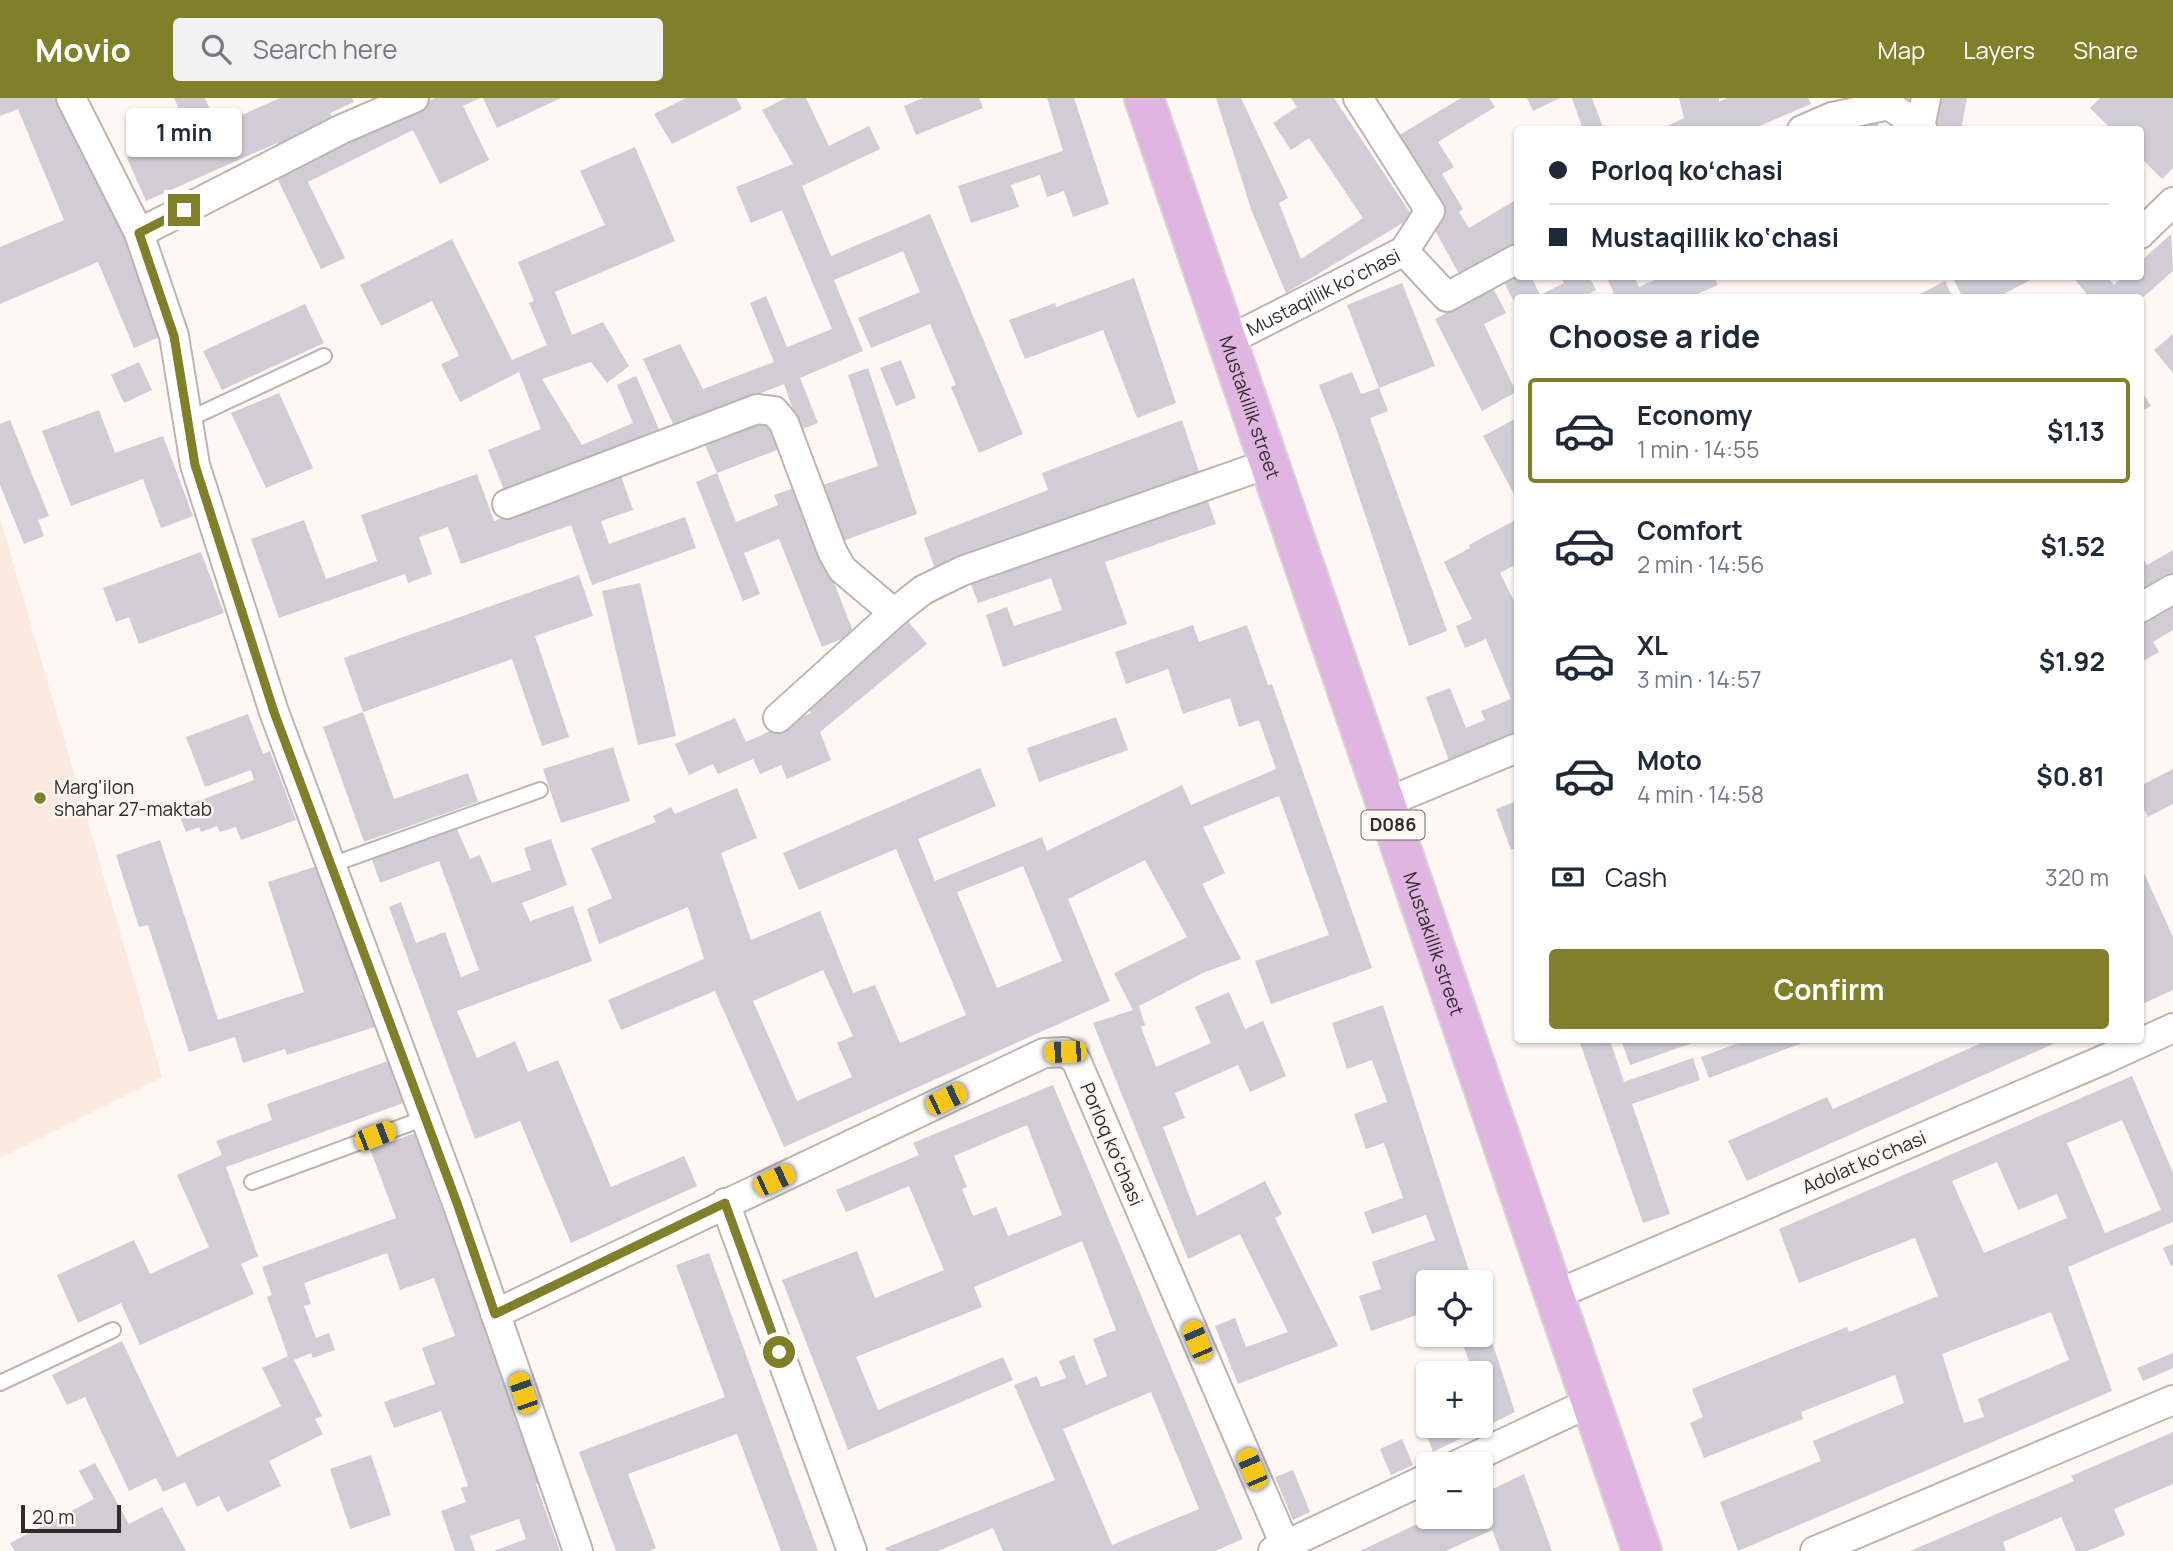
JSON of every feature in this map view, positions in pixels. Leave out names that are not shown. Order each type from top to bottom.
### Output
[{"type":"main road","name":"Mustakillik street","points":[[1144,98],[1642,1551]]},
{"type":"street","points":[[71,98],[139,233],[174,336],[195,465],[258,660],[425,1118],[578,1551]]},
{"type":"street","points":[[139,233],[342,129],[414,98]]},
{"type":"street","points":[[1358,98],[1430,212],[1404,251]]},
{"type":"street","points":[[1922,126],[1926,98]]},
{"type":"street","points":[[1811,126],[1832,117],[1889,106],[1919,126]]},
{"type":"street","points":[[2144,230],[2173,202]]},
{"type":"street","name":"Mustaqillik ko‘chasi","points":[[1227,341],[1404,251],[1447,297],[1514,260]]},
{"type":"street","points":[[507,504],[757,410],[774,411],[784,424],[832,551],[842,569],[894,613]]},
{"type":"street","points":[[778,718],[923,590],[962,572],[1270,463]]},
{"type":"street","points":[[2144,606],[2173,589]]},
{"type":"street","points":[[1385,803],[1514,748]]},
{"type":"street","name":"Adolat koʻchasi","points":[[2144,1041],[2173,1028]]},
{"type":"street","name":"Adolat koʻchasi","points":[[1555,1295],[2139,1043]]},
{"type":"street","name":"Porloq koʻchasi","points":[[495,1314],[1044,1053],[1065,1052],[1076,1060],[1279,1548]]},
{"type":"street","points":[[725,1203],[852,1551]]},
{"type":"street","points":[[1815,1551],[2173,1400]]},
{"type":"street","points":[[1485,1452],[1591,1402]]},
{"type":"street","points":[[1279,1548],[1416,1484]]},
{"type":"lane","points":[[187,420],[324,356]]},
{"type":"lane","points":[[331,865],[540,790]]},
{"type":"lane","points":[[252,1182],[425,1118]]},
{"type":"lane","points":[[0,1383],[113,1331]]},
{"type":"shaded area","name":"Marg'ilon shahar 27-maktab","points":[[0,518],[162,1077],[0,1158]]},
{"type":"building","points":[[0,98],[58,98],[130,249],[166,334],[134,348],[98,262],[0,304],[0,247],[64,220],[18,109],[0,116]]},
{"type":"building","points":[[174,98],[205,98],[217,126],[280,98],[352,98],[354,102],[330,113],[334,121],[146,201],[127,158],[189,131]]},
{"type":"building","points":[[435,98],[480,98],[463,106],[489,160],[440,184],[413,130],[308,182],[345,258],[321,269],[276,176]]},
{"type":"building","points":[[483,98],[561,98],[497,128]]},
{"type":"building","points":[[686,98],[736,98],[742,109],[672,144],[654,114]]},
{"type":"building","points":[[786,98],[806,98],[829,146],[869,126],[880,149],[802,186],[831,256],[930,214],[1023,434],[979,453],[951,387],[956,385],[930,324],[871,348],[858,318],[920,292],[903,251],[834,280],[863,351],[800,378],[818,423],[800,430],[784,384],[674,426],[643,359],[680,344],[703,389],[774,362],[750,303],[766,296],[787,347],[832,329],[782,210],[751,223],[736,187],[793,164],[762,110]]},
{"type":"building","points":[[923,98],[979,98],[983,108],[916,135],[904,106]]},
{"type":"building","points":[[1047,98],[1074,98],[1109,204],[1073,217],[1064,191],[1047,197],[1040,175],[1011,185],[1019,207],[971,223],[958,186],[1063,151]]},
{"type":"building","points":[[1216,98],[1241,98],[1288,198],[1279,203],[1301,259],[1363,218],[1309,138],[1291,150],[1273,123],[1297,107],[1291,98],[1334,98],[1413,217],[1286,293],[1252,212]]},
{"type":"building","points":[[1461,98],[1489,98],[1495,107],[1438,142],[1454,167],[1442,174],[1463,209],[1459,212],[1469,228],[1514,201],[1514,247],[1459,274],[1431,223],[1444,216],[1396,137]]},
{"type":"building","points":[[1527,98],[1560,98],[1533,111]]},
{"type":"building","points":[[1572,98],[1592,98],[1602,126],[1582,126]]},
{"type":"building","points":[[1679,98],[1719,98],[1719,102],[1727,98],[1808,98],[1811,104],[1759,126],[1667,126],[1684,118]]},
{"type":"building","points":[[1938,98],[1967,98],[1962,126],[1932,126]]},
{"type":"building","points":[[2100,98],[2173,98],[2173,168],[2162,179],[2144,161],[2144,126],[2108,126],[2090,108]]},
{"type":"building","points":[[1876,120],[1878,126],[1856,126]]},
{"type":"building","points":[[635,147],[675,241],[555,292],[572,335],[603,322],[629,366],[607,383],[591,362],[542,379],[582,445],[633,423],[617,385],[636,376],[661,434],[506,495],[488,450],[541,429],[519,372],[460,402],[441,364],[459,356],[432,301],[381,326],[360,285],[452,239],[512,360],[547,345],[529,303],[534,301],[518,262],[605,225],[580,171]]},
{"type":"building","points":[[2171,234],[2173,271],[2144,296],[2144,294],[2087,294],[2075,280],[2110,280],[2114,285],[2120,280],[2144,280],[2144,258]]},
{"type":"building","points":[[1514,277],[1514,280],[1533,280],[1540,294],[1514,294],[1514,302],[1504,282]]},
{"type":"building","points":[[1134,278],[1176,403],[1137,418],[1103,330],[1025,359],[1009,320],[1055,303],[1056,307]]},
{"type":"building","points":[[1562,280],[1591,280],[1596,290],[1588,294],[1542,294],[1564,283]]},
{"type":"building","points":[[1608,280],[1636,280],[1639,287],[1654,280],[1716,280],[1718,285],[1697,294],[1614,294]]},
{"type":"building","points":[[1954,280],[2030,280],[2004,294],[1961,294]]},
{"type":"building","points":[[1945,281],[1951,294],[1921,294]]},
{"type":"building","points":[[1402,283],[1435,366],[1379,388],[1347,305]]},
{"type":"building","points":[[1493,288],[1506,313],[1484,324],[1514,388],[1514,393],[1482,411],[1435,319]]},
{"type":"building","points":[[305,304],[324,343],[222,390],[203,351]]},
{"type":"building","points":[[2173,334],[2173,373],[2154,350]]},
{"type":"building","points":[[901,360],[916,398],[896,406],[880,368]]},
{"type":"building","points":[[139,362],[152,390],[124,403],[111,375]]},
{"type":"building","points":[[868,368],[917,514],[840,542],[820,486],[878,466],[848,375]]},
{"type":"building","points":[[1352,372],[1361,394],[1379,388],[1388,411],[1370,418],[1447,631],[1409,646],[1319,385]]},
{"type":"building","points":[[279,393],[313,468],[266,488],[231,413]]},
{"type":"building","points":[[2144,395],[2151,406],[2144,410]]},
{"type":"building","points":[[99,410],[115,453],[163,436],[193,516],[161,528],[143,479],[71,506],[42,431]]},
{"type":"building","points":[[768,415],[782,448],[717,473],[703,440]]},
{"type":"building","points":[[10,420],[49,516],[38,520],[44,536],[24,544],[0,485],[0,424]]},
{"type":"building","points":[[1182,420],[1200,475],[935,569],[924,538],[1048,490],[1042,473]]},
{"type":"building","points":[[1514,420],[1514,494],[1483,436]]},
{"type":"building","points":[[717,473],[736,522],[778,505],[774,495],[797,487],[854,634],[822,647],[779,539],[744,553],[760,594],[743,601],[696,482]]},
{"type":"building","points":[[477,474],[494,521],[621,476],[633,510],[601,521],[609,544],[685,517],[696,548],[592,585],[571,525],[461,564],[448,527],[419,537],[432,574],[408,583],[405,574],[279,618],[251,539],[304,520],[326,579],[377,561],[361,515]]},
{"type":"building","points":[[1205,493],[1216,524],[1105,562],[1127,624],[1003,667],[986,615],[1007,607],[1014,626],[1062,610],[1051,578],[978,603],[968,576]]},
{"type":"building","points":[[1514,521],[1514,566],[1500,573],[1514,601],[1514,736],[1449,761],[1426,697],[1450,688],[1466,728],[1485,720],[1481,711],[1511,699],[1486,639],[1465,648],[1456,626],[1472,619],[1444,562],[1470,548],[1469,545]]},
{"type":"building","points":[[2173,550],[2173,575],[2144,593],[2144,560],[2147,565]]},
{"type":"building","points":[[201,552],[224,613],[139,644],[129,617],[116,622],[103,588]]},
{"type":"building","points":[[579,575],[593,616],[535,636],[569,737],[542,746],[512,659],[363,712],[344,658]]},
{"type":"building","points":[[640,583],[676,736],[638,745],[602,591]]},
{"type":"building","points":[[2173,603],[2173,630],[2153,642],[2159,652],[2144,661],[2144,621]]},
{"type":"building","points":[[907,620],[927,644],[820,732],[831,760],[787,779],[781,765],[760,774],[753,759],[718,774],[713,764],[689,775],[675,744],[735,718],[746,742],[811,713],[806,703]]},
{"type":"building","points":[[1193,625],[1199,642],[1247,625],[1268,685],[1272,684],[1372,968],[1271,1004],[1255,961],[1329,935],[1279,796],[1203,827],[1225,873],[1202,884],[1241,959],[1205,972],[1139,1006],[1145,1025],[1141,1027],[1156,1067],[1211,1043],[1195,1007],[1229,992],[1245,1029],[1263,1021],[1286,1076],[1250,1092],[1238,1065],[1175,1093],[1185,1118],[1163,1127],[1197,1216],[1265,1181],[1282,1214],[1275,1218],[1338,1346],[1238,1384],[1215,1326],[1235,1318],[1246,1347],[1288,1332],[1240,1234],[1188,1259],[1093,1023],[1133,1010],[1114,973],[1187,937],[1145,860],[1068,899],[1110,1001],[784,1147],[715,991],[621,1030],[608,1000],[704,959],[688,907],[599,944],[587,909],[612,898],[591,848],[656,822],[653,816],[671,807],[675,814],[737,788],[757,838],[721,853],[751,940],[820,911],[853,993],[875,985],[900,1043],[966,1015],[896,849],[799,890],[783,853],[980,768],[996,806],[918,839],[935,881],[1042,837],[1047,851],[1182,785],[1191,805],[1276,769],[1259,720],[1239,727],[1230,698],[1183,714],[1168,669],[1126,684],[1115,652]],"holes":[[[1023,866],[1062,961],[997,988],[957,892]],[[823,970],[853,1036],[837,1043],[852,1077],[797,1101],[753,1001]]]},
{"type":"building","points":[[363,712],[394,799],[468,773],[478,802],[364,842],[323,727]]},
{"type":"building","points":[[248,714],[263,754],[270,751],[296,820],[241,840],[236,827],[220,832],[217,826],[201,832],[199,827],[186,832],[177,809],[254,780],[251,770],[205,787],[186,737]]},
{"type":"building","points":[[1116,717],[1128,750],[1039,782],[1027,748]]},
{"type":"building","points":[[613,747],[630,801],[561,823],[543,769]]},
{"type":"building","points":[[2173,769],[2173,804],[2148,817],[2144,810],[2144,784]]},
{"type":"building","points":[[1514,802],[1514,848],[1511,850],[1496,809]]},
{"type":"building","points":[[457,829],[470,859],[480,855],[492,883],[531,870],[524,848],[551,839],[567,885],[522,903],[530,921],[573,906],[592,961],[457,1011],[477,1058],[515,1041],[528,1072],[558,1060],[611,1187],[684,1156],[697,1186],[571,1243],[520,1121],[475,1139],[389,907],[401,902],[416,943],[445,932],[461,977],[479,970],[439,861],[380,883],[372,859]]},
{"type":"building","points":[[160,840],[218,1020],[304,992],[268,882],[320,865],[362,996],[367,994],[378,1026],[287,1055],[285,1049],[243,1063],[235,1037],[189,1052],[148,925],[139,927],[116,855]]},
{"type":"building","points":[[2144,873],[2173,937],[2173,990],[2144,1003]]},
{"type":"building","points":[[1383,1005],[1469,1270],[1416,1270],[1416,1315],[1371,1331],[1359,1296],[1381,1289],[1372,1262],[1435,1240],[1426,1215],[1372,1234],[1364,1212],[1403,1198],[1384,1143],[1366,1149],[1354,1114],[1387,1102],[1372,1060],[1347,1069],[1332,1023]]},
{"type":"building","points":[[1580,1043],[1611,1043],[1624,1082],[1693,1058],[1700,1080],[1632,1104],[1670,1214],[1643,1223]]},
{"type":"building","points":[[1622,1043],[1692,1043],[1630,1065]]},
{"type":"building","points":[[1738,1043],[1802,1043],[1709,1078],[1701,1057]]},
{"type":"building","points":[[1981,1043],[2055,1043],[1747,1181],[1728,1141],[1827,1097],[1833,1109]]},
{"type":"building","points":[[391,1060],[406,1102],[226,1167],[258,1256],[241,1264],[254,1294],[140,1345],[121,1303],[78,1323],[57,1275],[134,1240],[150,1274],[209,1247],[177,1175],[222,1155],[216,1141],[272,1120],[267,1104]]},
{"type":"building","points":[[2132,1076],[2173,1173],[2173,1222],[2068,1267],[2112,1391],[1738,1551],[1720,1502],[1821,1461],[1813,1441],[1904,1403],[1895,1375],[1801,1412],[1803,1419],[1704,1458],[1690,1423],[1703,1417],[1692,1389],[1847,1327],[1849,1332],[1938,1296],[1915,1238],[1799,1283],[1779,1229]],"holes":[[[2122,1120],[2161,1210],[2105,1233],[2067,1143]],[[1997,1162],[2018,1210],[2057,1194],[2067,1218],[1984,1253],[1952,1181]],[[2051,1312],[2069,1360],[1978,1399],[1984,1417],[1964,1423],[1942,1354]]]},
{"type":"building","points":[[1053,1085],[1243,1539],[1215,1551],[1003,1551],[993,1528],[938,1551],[887,1551],[885,1548],[1055,1480],[1014,1385],[1037,1376],[1041,1387],[1066,1378],[1059,1361],[1074,1355],[1086,1385],[1107,1376],[1093,1339],[1116,1330],[1082,1241],[974,1287],[982,1307],[856,1357],[878,1410],[1003,1357],[1013,1380],[848,1450],[782,1280],[857,1251],[875,1298],[944,1270],[909,1186],[846,1212],[836,1190],[919,1155],[913,1143]],"holes":[[[1027,1125],[1062,1215],[1008,1236],[996,1207],[973,1216],[962,1189],[967,1187],[954,1156]],[[1151,1392],[1199,1509],[1112,1545],[1063,1429]]]},
{"type":"building","points":[[415,1133],[534,1466],[544,1481],[536,1484],[560,1551],[494,1551],[526,1539],[519,1519],[470,1536],[475,1551],[455,1551],[441,1511],[466,1502],[461,1488],[468,1486],[441,1411],[394,1428],[384,1402],[435,1384],[422,1348],[455,1336],[434,1278],[400,1290],[387,1253],[304,1283],[311,1304],[304,1306],[316,1338],[329,1333],[335,1350],[313,1358],[311,1353],[294,1360],[322,1416],[315,1419],[323,1434],[269,1461],[281,1486],[227,1512],[219,1496],[197,1507],[185,1482],[163,1492],[156,1478],[129,1491],[85,1397],[67,1405],[52,1375],[122,1341],[177,1457],[281,1406],[262,1368],[288,1356],[267,1297],[272,1295],[262,1267],[396,1218],[370,1149]]},
{"type":"building","points":[[2173,1244],[2173,1265],[2171,1266],[2163,1248]]},
{"type":"building","points":[[709,1253],[818,1551],[781,1551],[737,1434],[628,1474],[656,1548],[649,1551],[616,1551],[579,1452],[725,1397],[676,1265]]},
{"type":"building","points":[[1493,1345],[1515,1412],[1493,1423],[1493,1361],[1469,1361],[1464,1347],[1493,1347]]},
{"type":"building","points":[[2173,1353],[2173,1368],[2143,1381],[2137,1368]]},
{"type":"building","points":[[2173,1432],[2173,1484],[2114,1509],[2125,1535],[2088,1551],[2076,1551],[2061,1517],[2003,1542],[2006,1551],[1910,1551],[2074,1481],[2071,1476]]},
{"type":"building","points":[[1428,1438],[1462,1438],[1433,1452]]},
{"type":"building","points":[[1402,1439],[1413,1465],[1391,1475],[1380,1449]]},
{"type":"building","points":[[371,1455],[391,1515],[350,1529],[330,1469]]},
{"type":"building","points":[[95,1463],[129,1524],[162,1507],[186,1551],[15,1551],[10,1543],[94,1499],[79,1471]]},
{"type":"building","points":[[1293,1470],[1310,1512],[1293,1520],[1275,1477]]},
{"type":"building","points":[[1524,1474],[1552,1551],[1500,1551],[1492,1530],[1446,1551],[1360,1551],[1416,1525],[1416,1529],[1493,1529],[1493,1489]]},
{"type":"place","name":"Marg'ilon shahar 27-maktab","points":[[40,798]]},
{"type":"route","points":[[184,210],[139,233],[174,336],[195,465],[274,712],[457,1203],[495,1314],[725,1203],[779,1352]]}]
